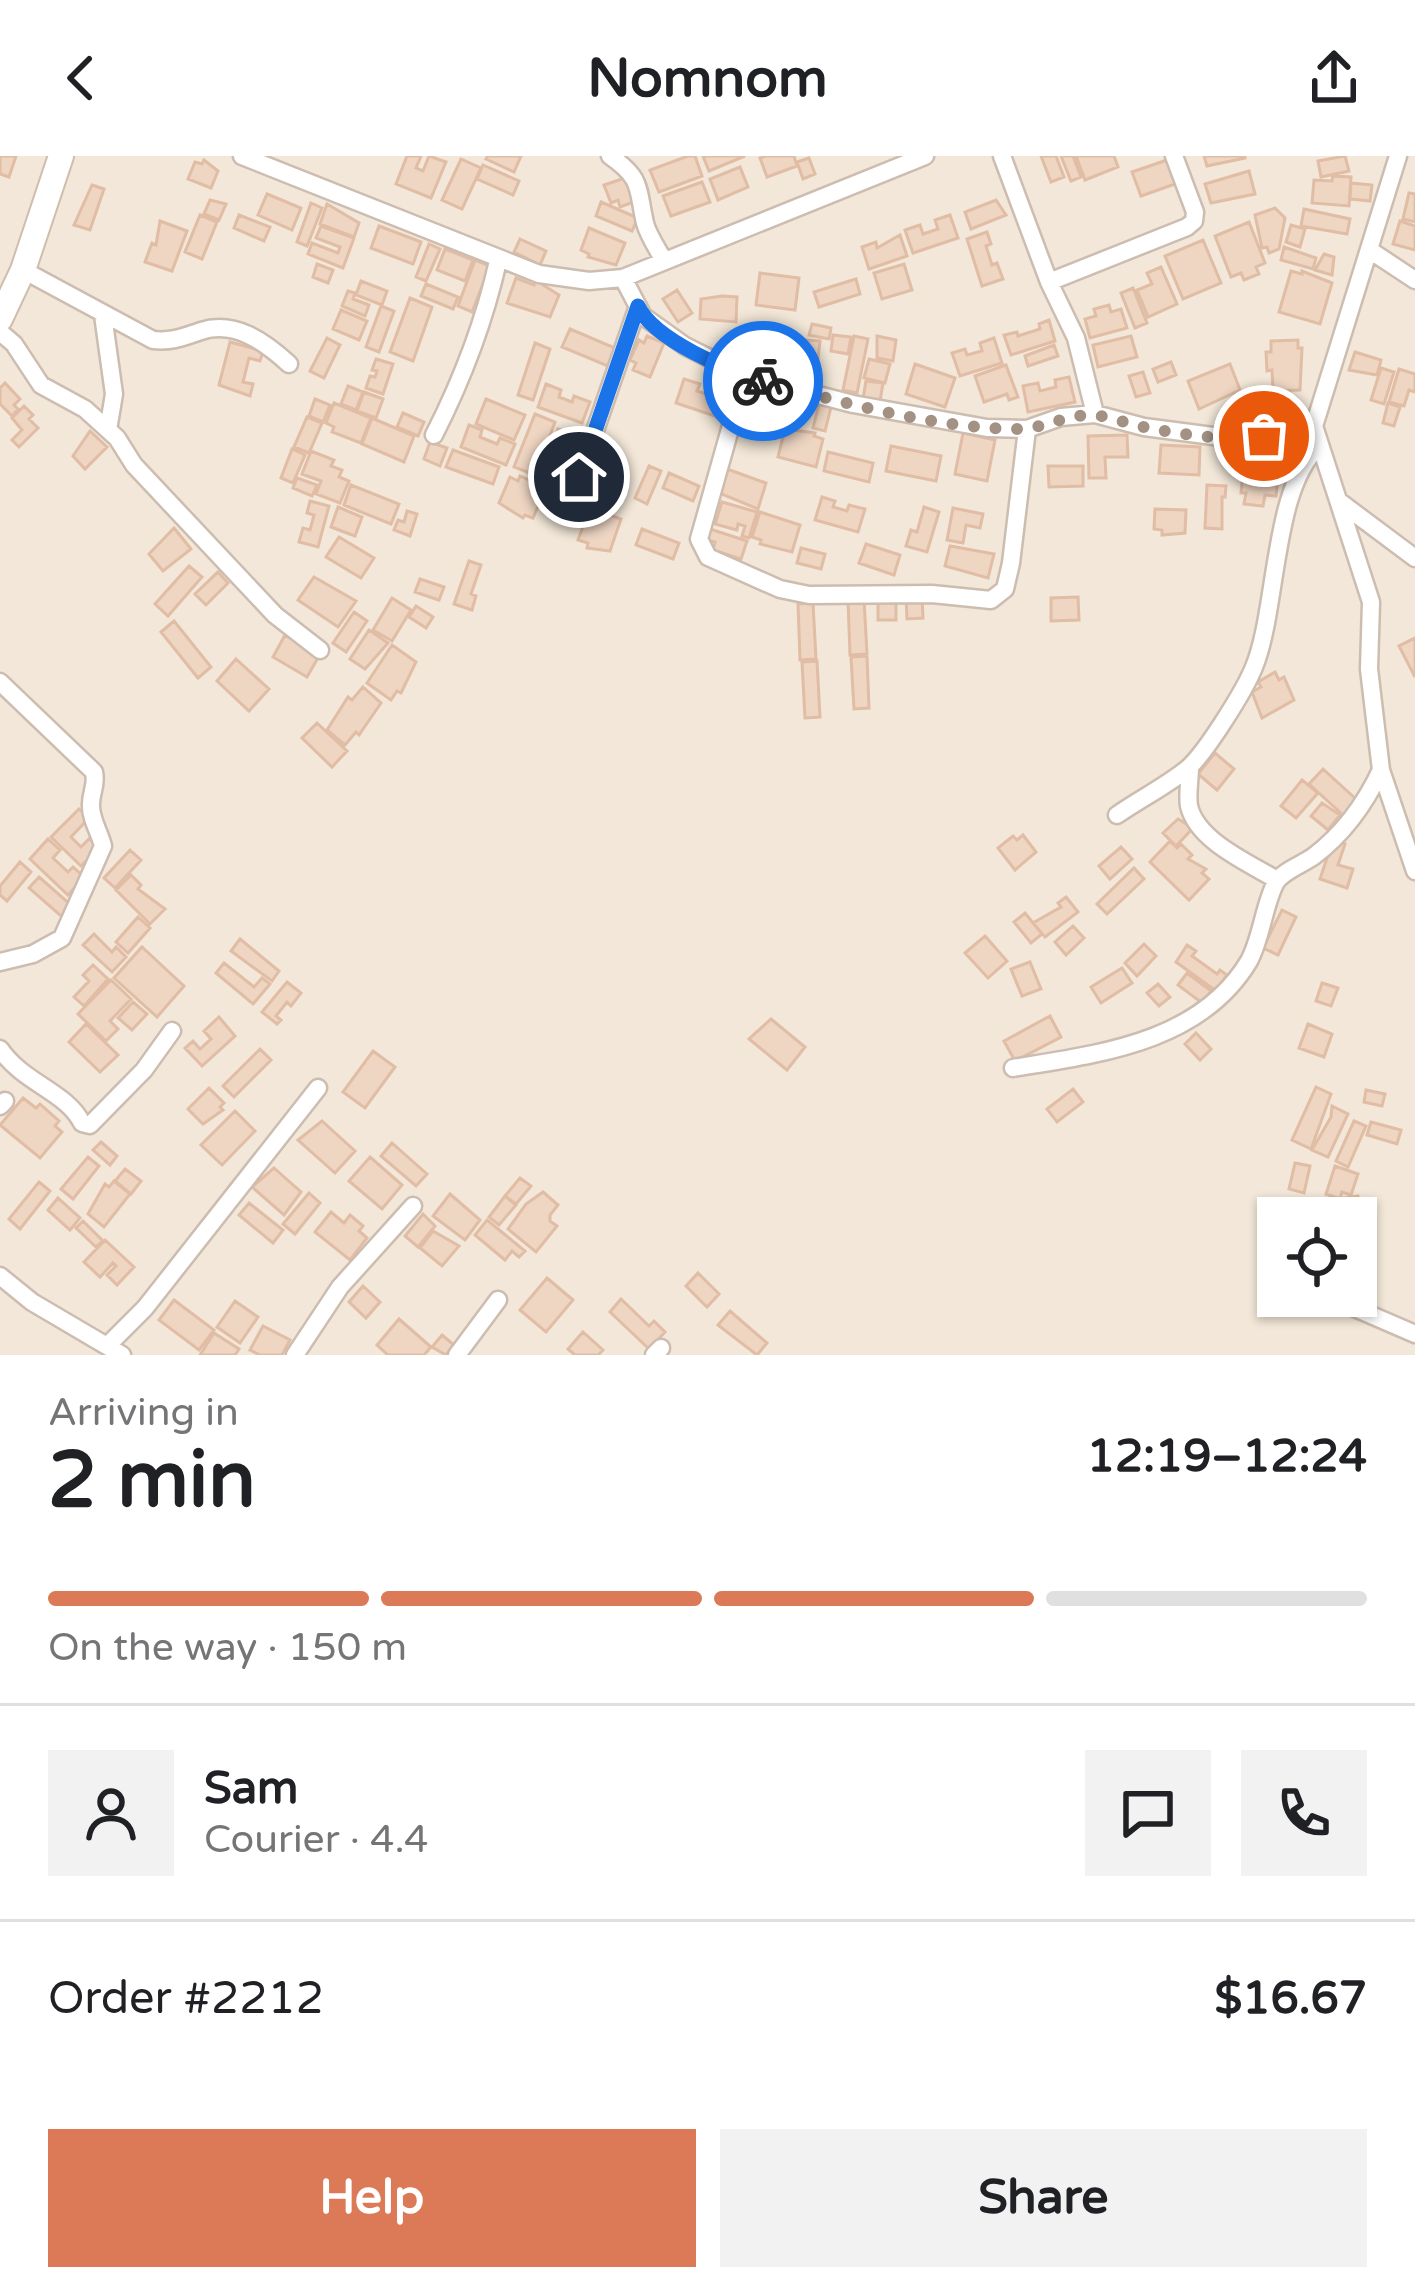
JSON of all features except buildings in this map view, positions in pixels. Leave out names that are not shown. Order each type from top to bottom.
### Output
[{"type":"main road","points":[[0,319],[23,270],[61,156]]},
{"type":"street","points":[[242,156],[498,261],[562,280],[623,278],[925,156]]},
{"type":"street","points":[[610,156],[639,185],[645,228],[663,259]]},
{"type":"street","points":[[1002,156],[1048,282],[1076,338],[1095,414]]},
{"type":"street","points":[[1048,282],[1194,221],[1195,212],[1174,156]]},
{"type":"street","points":[[1399,156],[1314,426],[1371,602],[1369,669],[1381,770],[1415,871]]},
{"type":"street","points":[[1371,250],[1415,280]]},
{"type":"street","points":[[434,435],[486,316],[498,261]]},
{"type":"street","points":[[23,270],[153,340],[171,342],[221,328],[267,344],[289,364]]},
{"type":"street","points":[[623,278],[643,316],[673,339],[745,376],[853,404],[988,428],[1027,429],[1061,417],[1095,414],[1144,427],[1235,440],[1314,426]]},
{"type":"street","points":[[579,477],[638,306]]},
{"type":"street","points":[[103,315],[114,394],[109,430]]},
{"type":"street","points":[[0,332],[14,344],[41,385],[85,409],[109,430],[134,465],[275,615],[320,650]]},
{"type":"street","points":[[745,376],[699,539],[708,557],[780,590],[809,595],[932,594],[991,601],[1005,589],[1011,563],[1027,429]]},
{"type":"street","points":[[1118,815],[1190,767],[1255,667],[1284,523],[1304,464],[1320,445]]},
{"type":"street","points":[[1339,502],[1415,558]]},
{"type":"street","points":[[0,682],[94,772],[97,784],[90,800],[91,813],[103,847],[62,938],[33,954],[0,962],[0,980]]},
{"type":"street","points":[[1190,767],[1189,804],[1195,821],[1222,846],[1277,880]]},
{"type":"street","points":[[1013,1068],[1110,1052],[1193,1019],[1220,997],[1249,961],[1277,880],[1317,854],[1365,803],[1381,770]]},
{"type":"street","points":[[0,1049],[27,1079],[70,1104],[82,1123],[90,1125],[144,1070],[172,1031]]},
{"type":"street","points":[[0,1276],[32,1302],[115,1350],[318,1088]]},
{"type":"street","points":[[295,1355],[340,1287],[413,1205]]},
{"type":"street","points":[[457,1355],[498,1300]]},
{"type":"street","points":[[1376,1317],[1415,1334]]},
{"type":"shaded area","points":[[0,156],[1415,156],[1415,1355],[0,1355]]},
{"type":"way so far","points":[[763,381],[853,404],[988,428],[1027,429],[1061,417],[1095,414],[1144,427],[1235,440],[1264,436]]},
{"type":"route","points":[[579,477],[638,306],[643,316],[685,346],[763,381]]}]
